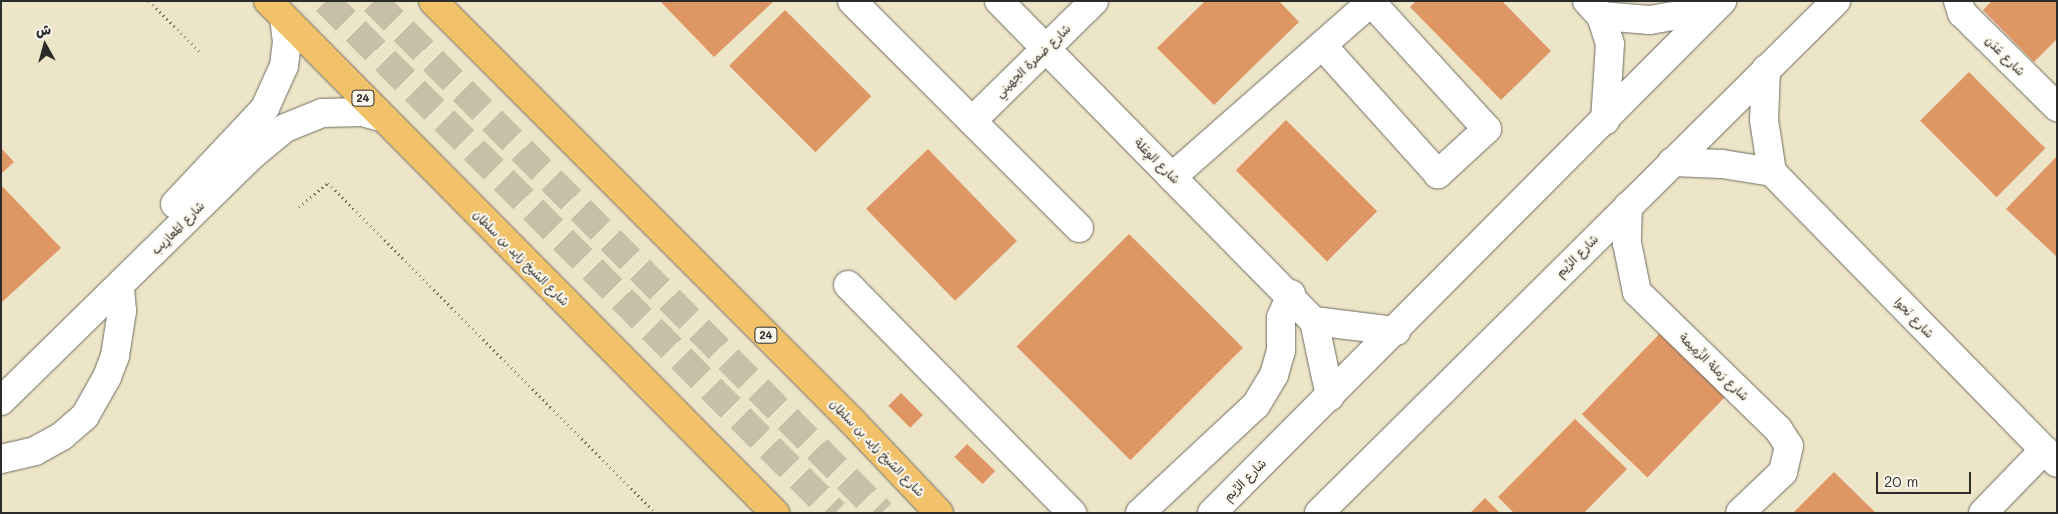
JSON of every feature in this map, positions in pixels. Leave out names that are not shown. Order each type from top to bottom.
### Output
[{"type":"main road","name":"شارع الشيخ زايد بن سلطان","points":[[433,1],[853,422],[939,513]]},
{"type":"main road","name":"شارع الشيخ زايد بن سلطان","points":[[276,10],[775,513]]},
{"type":"street","points":[[852,1],[1079,228]]},
{"type":"street","name":"شارع الوِعَلة","points":[[999,1],[1172,177],[1291,294],[1314,321],[1330,396]]},
{"type":"street","name":"شارع ضمرة الجهيني","points":[[972,121],[1094,1]]},
{"type":"street","name":"شارع الرِّيم","points":[[1319,513],[1836,1]]},
{"type":"street","name":"شارع عَدَن","points":[[1958,1],[1962,13],[2056,106]]},
{"type":"street","points":[[1172,177],[1322,45],[1371,2],[1487,129],[1438,174],[1322,45]]},
{"type":"street","points":[[1594,8],[1650,20],[1718,5]]},
{"type":"street","name":"شارع الرِّيم","points":[[1212,513],[1396,331],[1718,5]]},
{"type":"street","points":[[1594,8],[1610,44],[1605,121]]},
{"type":"street","name":"شارع المَعازِيب","points":[[175,204],[265,108],[284,66],[287,42],[276,10]]},
{"type":"street","points":[[1672,162],[1722,164],[1772,172],[1764,120],[1766,69]]},
{"type":"street","name":"شارع المَعازِيب","points":[[1,400],[120,287],[250,157],[285,128],[322,113],[362,112],[382,117]]},
{"type":"street","name":"شارع نَحوا","points":[[1772,172],[2050,457]]},
{"type":"street","name":"شارع رَملة الزِّمِيمة","points":[[1628,206],[1627,243],[1637,292],[1778,429],[1789,446],[1783,472],[1740,513]]},
{"type":"street","points":[[848,285],[1072,513]]},
{"type":"street","points":[[1,460],[35,451],[62,436],[85,416],[107,377],[115,356],[122,311],[120,287]]},
{"type":"street","points":[[1140,513],[1256,405],[1274,375],[1281,350],[1281,318],[1291,294]]},
{"type":"street","points":[[1314,321],[1396,331]]},
{"type":"street","points":[[1983,513],[2050,457]]},
{"type":"path","points":[[149,1],[202,54]]},
{"type":"path","points":[[299,207],[328,182],[656,513]]},
{"type":"building","points":[[660,1],[774,1],[714,57]]},
{"type":"building","points":[[1205,1],[1279,1],[1299,22],[1214,105],[1157,48]]},
{"type":"building","points":[[1416,1],[1502,1],[1551,51],[1501,100],[1410,7]]},
{"type":"building","points":[[1992,1],[2057,1],[2057,39],[2034,62],[1983,10]]},
{"type":"building","points":[[785,10],[871,96],[815,152],[729,66]]},
{"type":"building","points":[[1969,72],[2045,148],[1997,197],[1920,121]]},
{"type":"building","points":[[1286,120],[1377,211],[1327,261],[1236,170]]},
{"type":"building","points":[[1,148],[14,162],[1,174]]},
{"type":"building","points":[[928,149],[1017,241],[955,301],[866,209]]},
{"type":"building","points":[[2057,156],[2057,257],[2006,209]]},
{"type":"building","points":[[1,185],[61,248],[1,303]]},
{"type":"building","points":[[1129,234],[1243,348],[1130,460],[1017,346]]},
{"type":"building","points":[[1668,325],[1733,388],[1647,477],[1582,414]]},
{"type":"building","points":[[901,393],[923,415],[910,428],[888,406]]},
{"type":"building","points":[[1575,419],[1627,469],[1584,513],[1514,513],[1498,497]]},
{"type":"building","points":[[967,444],[995,471],[983,484],[954,457]]},
{"type":"building","points":[[1834,472],[1876,513],[1793,513]]},
{"type":"building","points":[[1485,498],[1500,513],[1470,513]]},
{"type":"tunnel","points":[[326,1],[835,513]]},
{"type":"tunnel","points":[[374,1],[881,513]]}]
